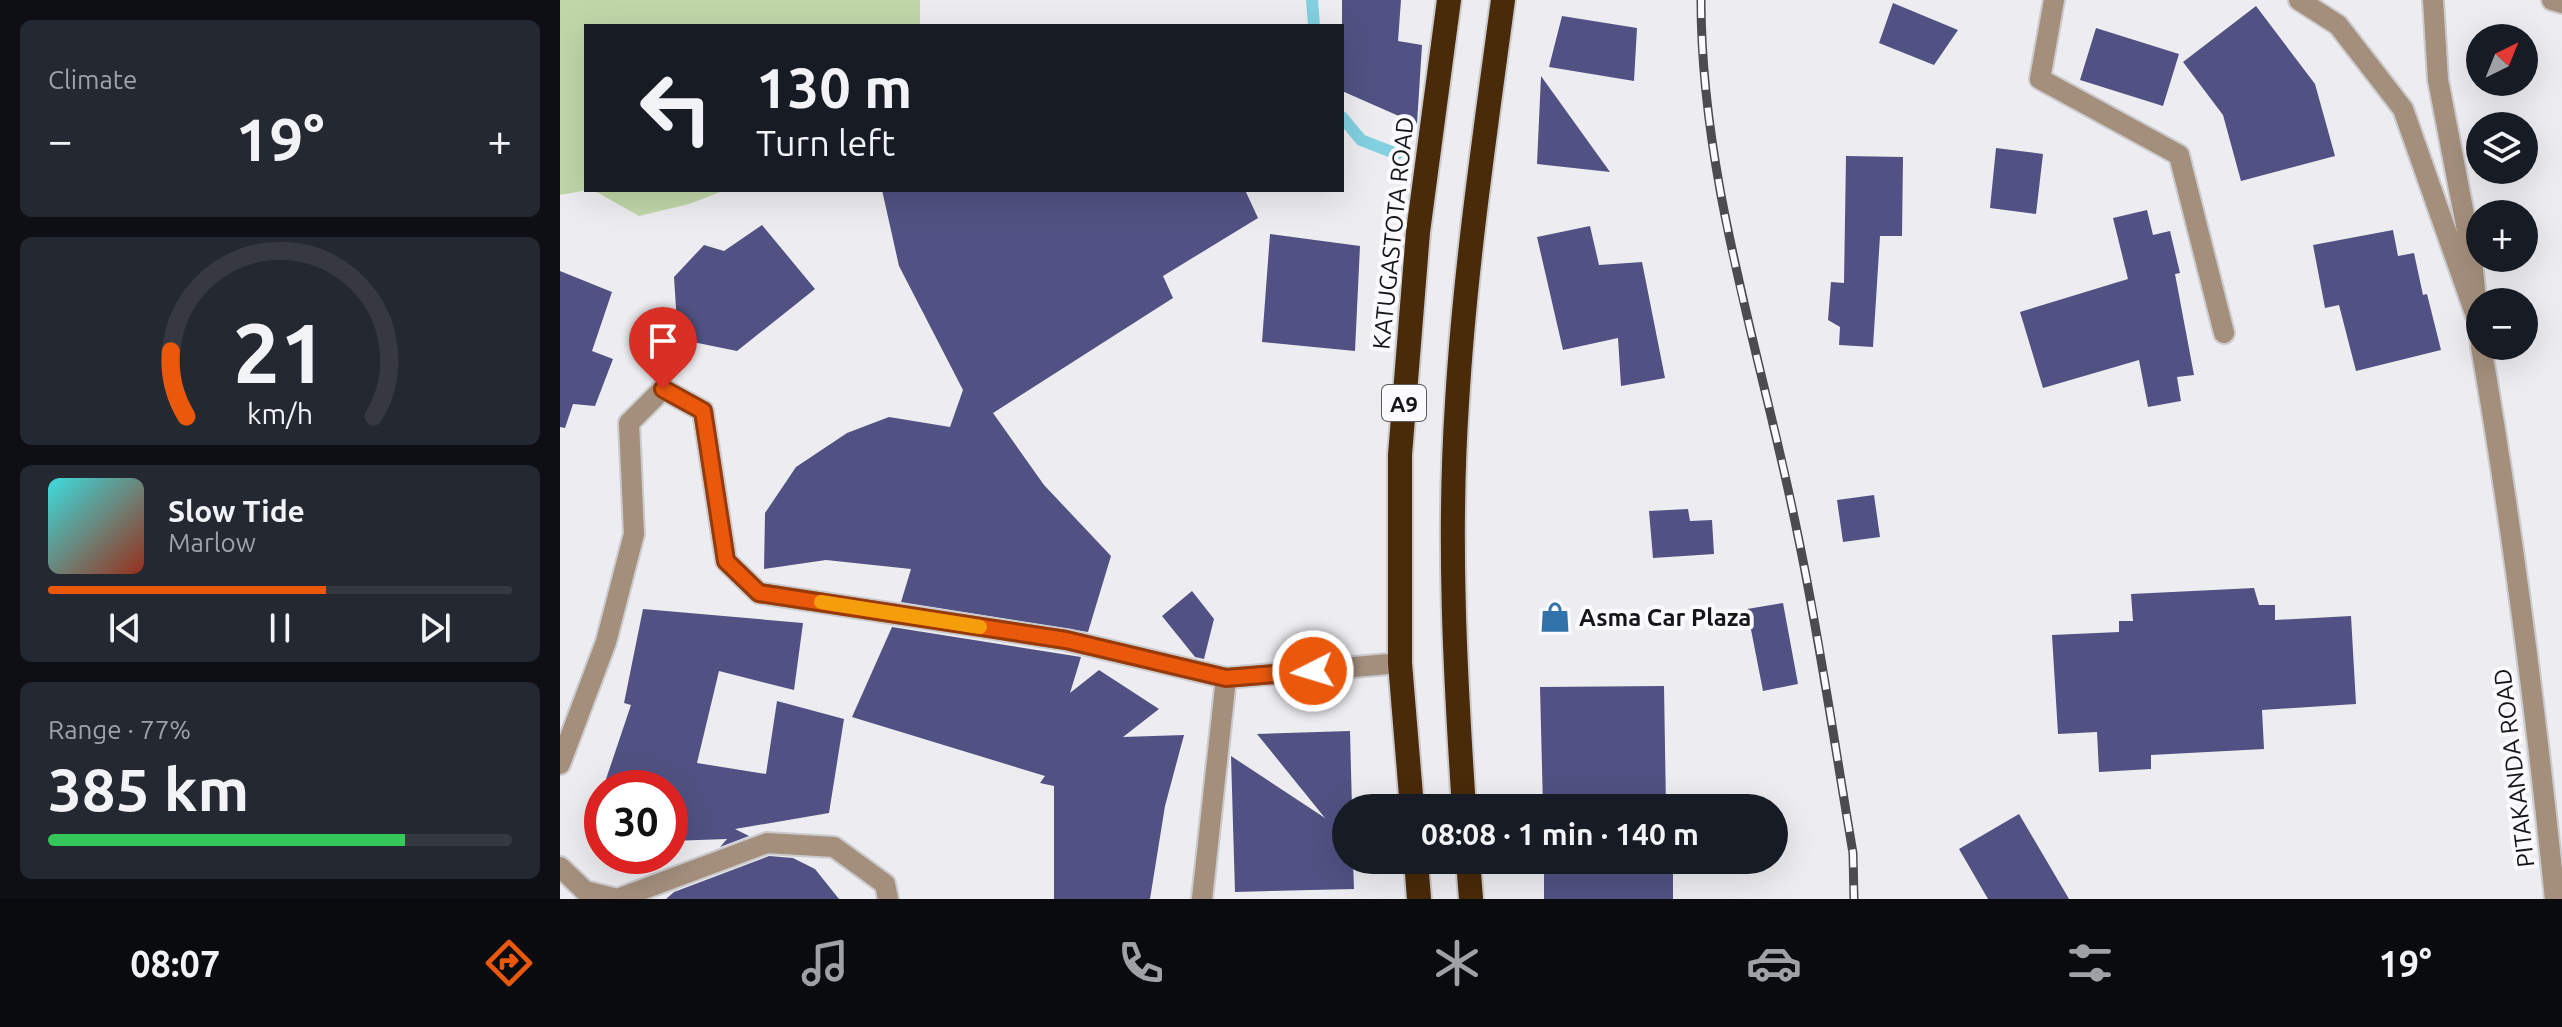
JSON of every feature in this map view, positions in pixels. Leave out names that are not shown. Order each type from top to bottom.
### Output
[{"type":"highway","name":"KATUGASTOTA ROAD","points":[[1411,794],[1400,663],[1400,455],[1418,232],[1449,0]]},
{"type":"highway","name":"A9","points":[[1463,794],[1452,564],[1456,404],[1465,297],[1503,0]]},
{"type":"highway","points":[[1417,874],[1419,899]]},
{"type":"highway","points":[[1469,874],[1471,899]]},
{"type":"street","points":[[2054,0],[2040,79],[2179,155],[2224,333]]},
{"type":"street","points":[[2299,0],[2338,25],[2403,109],[2466,288]]},
{"type":"street","points":[[2433,0],[2438,80],[2471,251],[2474,288]]},
{"type":"street","points":[[2552,0],[2562,3]]},
{"type":"street","name":"PITAKANDA ROAD","points":[[2483,360],[2506,490],[2538,727],[2555,899]]},
{"type":"street","points":[[560,764],[606,642],[634,534],[629,423],[663,389],[703,411],[726,561],[759,593],[1066,640],[1226,678],[1400,663]]},
{"type":"street","points":[[1202,899],[1226,678]]},
{"type":"street","points":[[560,867],[585,891],[617,899],[767,843],[834,847],[885,884],[888,899]]},
{"type":"green space","points":[[560,0],[920,0],[920,24],[584,24],[584,191],[560,195]]},
{"type":"green space","points":[[597,192],[721,192],[689,204],[639,216]]},
{"type":"building","points":[[1342,0],[1401,0],[1398,41],[1422,45],[1417,124],[1344,92]]},
{"type":"building","points":[[1893,3],[1958,30],[1934,65],[1879,43]]},
{"type":"building","points":[[2256,6],[2315,84],[2335,156],[2241,181],[2223,115],[2183,62]]},
{"type":"building","points":[[1562,16],[1637,28],[1634,81],[1549,67]]},
{"type":"building","points":[[2096,28],[2179,54],[2163,106],[2080,80]]},
{"type":"building","points":[[1541,76],[1610,172],[1537,164]]},
{"type":"building","points":[[1996,148],[2043,154],[2036,214],[1990,208]]},
{"type":"building","points":[[1846,156],[1903,157],[1902,236],[1880,236],[1873,347],[1839,345],[1840,327],[1828,320],[1831,282],[1844,283]]},
{"type":"building","points":[[882,192],[1246,192],[1258,218],[1163,276],[1173,298],[993,413],[1044,485],[1111,556],[1088,632],[901,602],[911,569],[826,560],[764,569],[765,513],[796,467],[847,433],[889,417],[950,427],[963,390],[899,266]]},
{"type":"building","points":[[2147,210],[2153,235],[2170,231],[2180,273],[2175,274],[2194,375],[2177,377],[2181,401],[2148,407],[2139,360],[2043,388],[2020,312],[2128,279],[2113,218]]},
{"type":"building","points":[[762,225],[815,289],[737,351],[678,339],[674,277],[704,245],[724,251]]},
{"type":"building","points":[[1590,226],[1599,265],[1642,262],[1665,378],[1621,386],[1618,338],[1563,350],[1537,237]]},
{"type":"building","points":[[2393,230],[2398,256],[2414,253],[2423,295],[2427,294],[2441,350],[2356,371],[2339,305],[2325,308],[2313,245]]},
{"type":"building","points":[[1270,234],[1360,246],[1355,351],[1262,342]]},
{"type":"building","points":[[560,271],[612,292],[592,351],[613,359],[595,406],[573,404],[565,428],[560,427]]},
{"type":"building","points":[[1874,495],[1880,537],[1843,542],[1837,500]]},
{"type":"building","points":[[1688,509],[1690,521],[1712,520],[1714,554],[1653,558],[1649,511]]},
{"type":"building","points":[[2254,588],[2259,605],[2275,605],[2275,620],[2351,616],[2356,704],[2262,710],[2264,749],[2151,755],[2151,769],[2099,772],[2097,732],[2058,734],[2052,635],[2119,632],[2119,621],[2133,621],[2131,594]]},
{"type":"building","points":[[1192,591],[1214,619],[1204,659],[1195,657],[1162,616]]},
{"type":"building","points":[[1783,603],[1798,684],[1763,691],[1747,609]]},
{"type":"building","points":[[643,609],[803,623],[794,690],[719,671],[697,763],[766,774],[777,701],[844,719],[829,813],[735,829],[749,836],[720,847],[727,839],[688,840],[688,770],[609,770],[631,705],[624,703]]},
{"type":"building","points":[[892,627],[1081,657],[1070,693],[1099,670],[1159,709],[1123,737],[1184,735],[1165,806],[1150,899],[1054,899],[1054,786],[1040,783],[1045,776],[852,717]]},
{"type":"building","points":[[1664,686],[1666,794],[1543,794],[1540,687]]},
{"type":"building","points":[[1350,731],[1352,794],[1332,794],[1332,874],[1353,874],[1354,889],[1235,892],[1231,756],[1325,818],[1257,734]]},
{"type":"building","points":[[2019,814],[2069,899],[1988,899],[1959,849]]},
{"type":"building","points":[[769,856],[793,858],[815,869],[839,899],[666,899],[674,892]]},
{"type":"building","points":[[1544,874],[1673,874],[1673,899],[1544,899]]},
{"type":"waterway","points":[[1312,0],[1314,24]]},
{"type":"waterway","points":[[1344,119],[1361,140],[1397,154]]},
{"type":"railway","points":[[1701,0],[1704,68],[1722,203],[1806,575],[1853,853],[1854,899]]},
{"type":"slow traffic","points":[[821,602],[980,627]]},
{"type":"place","name":"Asma Car Plaza","points":[[1555,617]]},
{"type":"route","points":[[663,389],[703,411],[726,561],[759,593],[1066,640],[1226,678],[1313,671]]}]
